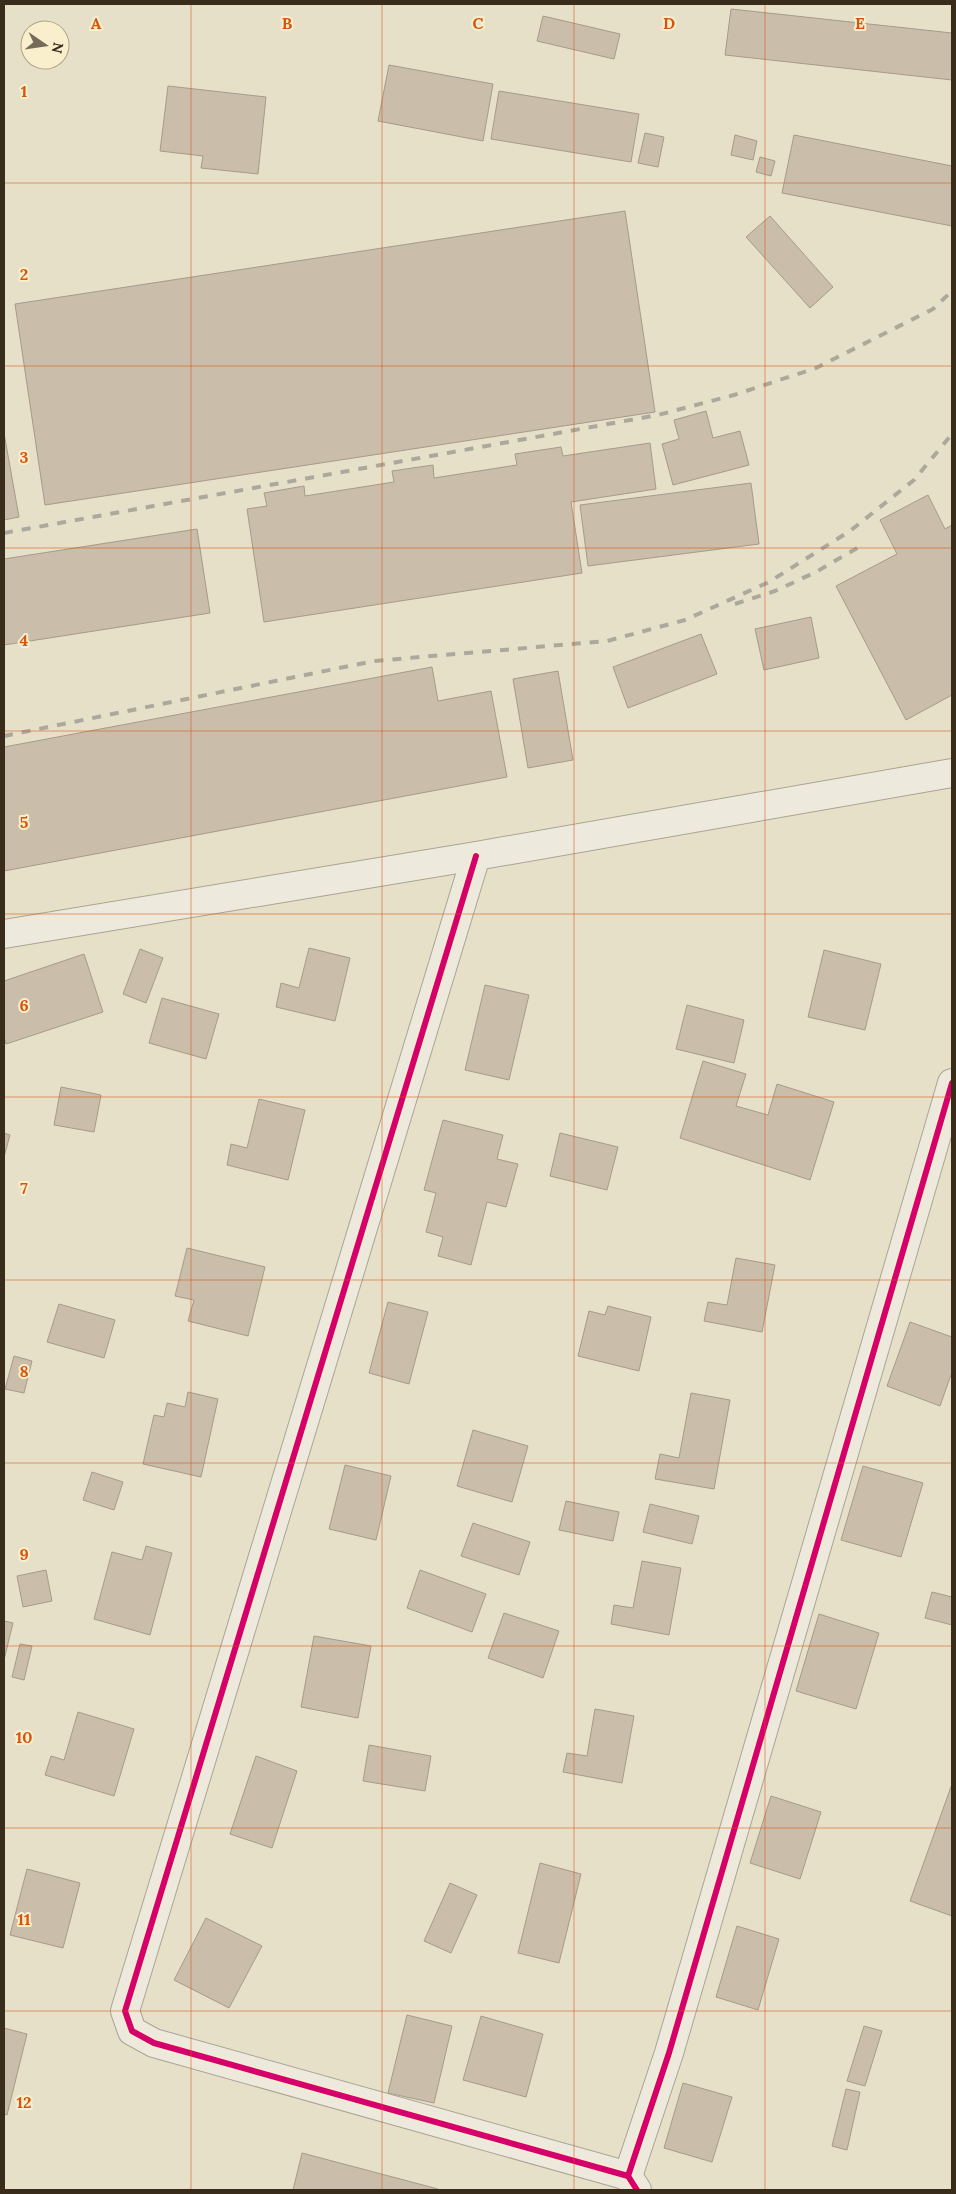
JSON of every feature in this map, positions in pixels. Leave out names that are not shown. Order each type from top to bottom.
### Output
[{"type":"street","points":[[4,934],[476,856],[952,773]]},
{"type":"street","points":[[476,856],[125,2011],[132,2031],[154,2043],[633,2183],[669,2053],[952,1083]]},
{"type":"building","points":[[731,9],[952,33],[952,80],[725,55]]},
{"type":"building","points":[[543,16],[620,34],[614,59],[537,41]]},
{"type":"building","points":[[389,65],[493,84],[483,141],[378,121]]},
{"type":"building","points":[[168,86],[266,97],[258,174],[201,168],[203,156],[160,151]]},
{"type":"building","points":[[499,91],[639,114],[631,162],[491,139]]},
{"type":"building","points":[[645,133],[664,137],[658,167],[638,163]]},
{"type":"building","points":[[735,135],[757,141],[753,160],[731,155]]},
{"type":"building","points":[[794,135],[952,166],[952,226],[782,193]]},
{"type":"building","points":[[760,157],[775,161],[771,176],[756,172]]},
{"type":"building","points":[[625,211],[655,412],[45,505],[15,304]]},
{"type":"building","points":[[770,216],[833,287],[810,308],[746,237]]},
{"type":"building","points":[[706,411],[713,438],[740,431],[749,465],[673,485],[662,444],[679,439],[674,420]]},
{"type":"building","points":[[4,433],[19,517],[4,520]]},
{"type":"building","points":[[650,443],[656,489],[571,502],[582,573],[264,622],[247,509],[267,506],[264,493],[304,486],[305,496],[394,482],[392,471],[433,465],[434,478],[517,465],[515,454],[561,447],[563,456]]},
{"type":"building","points":[[751,483],[759,544],[588,566],[580,505]]},
{"type":"building","points":[[928,495],[945,529],[952,525],[952,695],[906,720],[836,586],[897,554],[880,520]]},
{"type":"building","points":[[197,529],[210,613],[4,645],[4,559]]},
{"type":"building","points":[[811,617],[819,658],[764,670],[755,629]]},
{"type":"building","points":[[701,634],[717,674],[628,708],[613,667]]},
{"type":"building","points":[[432,667],[438,701],[491,691],[507,777],[4,871],[4,747]]},
{"type":"building","points":[[558,671],[573,760],[528,768],[513,679]]},
{"type":"building","points":[[309,948],[350,958],[335,1021],[276,1007],[281,983],[299,988]]},
{"type":"building","points":[[140,949],[163,958],[146,1003],[123,994]]},
{"type":"building","points":[[824,950],[881,964],[865,1030],[808,1017]]},
{"type":"building","points":[[84,954],[103,1012],[6,1044],[4,1037],[4,981]]},
{"type":"building","points":[[485,985],[529,995],[509,1080],[465,1070]]},
{"type":"building","points":[[162,998],[219,1014],[206,1059],[149,1043]]},
{"type":"building","points":[[687,1005],[744,1020],[734,1063],[676,1049]]},
{"type":"building","points":[[703,1061],[746,1074],[736,1106],[768,1115],[777,1084],[834,1102],[810,1180],[680,1138]]},
{"type":"building","points":[[61,1087],[101,1095],[94,1132],[54,1125]]},
{"type":"building","points":[[259,1099],[305,1110],[288,1180],[227,1165],[231,1144],[247,1148]]},
{"type":"building","points":[[443,1120],[503,1135],[497,1159],[518,1164],[506,1207],[487,1202],[471,1265],[438,1256],[443,1237],[426,1232],[436,1193],[424,1190]]},
{"type":"building","points":[[4,1133],[10,1135],[4,1157]]},
{"type":"building","points":[[560,1133],[618,1147],[607,1190],[550,1176]]},
{"type":"building","points":[[187,1248],[265,1267],[248,1336],[188,1321],[194,1300],[175,1296]]},
{"type":"building","points":[[736,1258],[775,1265],[762,1332],[704,1321],[708,1302],[727,1305]]},
{"type":"building","points":[[388,1302],[428,1312],[409,1384],[369,1373]]},
{"type":"building","points":[[59,1304],[115,1320],[104,1358],[47,1342]]},
{"type":"building","points":[[608,1306],[651,1317],[639,1371],[578,1356],[589,1311],[605,1315]]},
{"type":"building","points":[[910,1322],[952,1337],[952,1372],[940,1406],[887,1386]]},
{"type":"building","points":[[14,1356],[32,1361],[24,1393],[5,1389]]},
{"type":"building","points":[[188,1392],[218,1399],[201,1477],[143,1464],[154,1415],[164,1417],[167,1403],[185,1407]]},
{"type":"building","points":[[691,1393],[730,1400],[714,1489],[655,1479],[660,1454],[679,1458]]},
{"type":"building","points":[[473,1430],[528,1446],[512,1502],[457,1486]]},
{"type":"building","points":[[345,1465],[391,1476],[376,1540],[329,1529]]},
{"type":"building","points":[[863,1466],[923,1483],[901,1557],[841,1540]]},
{"type":"building","points":[[92,1472],[123,1482],[114,1510],[83,1500]]},
{"type":"building","points":[[566,1501],[619,1512],[613,1541],[559,1530]]},
{"type":"building","points":[[650,1504],[699,1516],[692,1544],[643,1532]]},
{"type":"building","points":[[473,1523],[530,1542],[519,1575],[461,1556]]},
{"type":"building","points":[[146,1546],[172,1553],[150,1635],[94,1619],[112,1552],[142,1560]]},
{"type":"building","points":[[642,1561],[681,1568],[669,1635],[611,1624],[614,1605],[633,1608]]},
{"type":"building","points":[[46,1570],[52,1601],[23,1607],[17,1576]]},
{"type":"building","points":[[420,1570],[486,1594],[472,1632],[407,1608]]},
{"type":"building","points":[[932,1592],[952,1597],[952,1625],[925,1618]]},
{"type":"building","points":[[504,1613],[559,1631],[543,1678],[488,1658]]},
{"type":"building","points":[[819,1614],[879,1633],[856,1709],[796,1691]]},
{"type":"building","points":[[4,1621],[13,1623],[4,1660]]},
{"type":"building","points":[[314,1636],[371,1646],[358,1718],[301,1707]]},
{"type":"building","points":[[20,1644],[32,1646],[24,1680],[12,1677]]},
{"type":"building","points":[[595,1709],[634,1716],[622,1783],[563,1772],[567,1753],[587,1756]]},
{"type":"building","points":[[78,1712],[134,1729],[114,1796],[45,1775],[51,1756],[64,1760]]},
{"type":"building","points":[[369,1745],[431,1756],[425,1791],[363,1781]]},
{"type":"building","points":[[256,1756],[297,1771],[272,1848],[230,1834]]},
{"type":"building","points":[[952,1784],[952,1916],[910,1901]]},
{"type":"building","points":[[771,1796],[821,1812],[800,1879],[750,1863]]},
{"type":"building","points":[[540,1863],[581,1874],[559,1963],[518,1953]]},
{"type":"building","points":[[27,1869],[80,1883],[63,1948],[10,1935]]},
{"type":"building","points":[[450,1883],[477,1895],[451,1953],[424,1941]]},
{"type":"building","points":[[206,1918],[262,1946],[229,2008],[174,1980]]},
{"type":"building","points":[[737,1926],[779,1939],[758,2010],[716,1997]]},
{"type":"building","points":[[407,2015],[452,2026],[434,2103],[388,2093]]},
{"type":"building","points":[[481,2016],[543,2034],[526,2097],[463,2080]]},
{"type":"building","points":[[864,2026],[882,2031],[865,2086],[847,2081]]},
{"type":"building","points":[[4,2028],[27,2034],[7,2115],[4,2114]]},
{"type":"building","points":[[683,2083],[732,2097],[712,2162],[664,2148]]},
{"type":"building","points":[[846,2089],[860,2092],[847,2150],[832,2146]]},
{"type":"building","points":[[302,2153],[438,2189],[438,2190],[293,2190]]},
{"type":"railway","points":[[4,533],[658,415],[734,395],[816,368],[933,309],[952,291]]},
{"type":"railway","points":[[4,736],[374,661],[607,641],[685,620],[769,582],[850,531],[914,480],[952,434]]},
{"type":"railway","points":[[735,604],[775,591],[816,572],[864,544]]},
{"type":"cycle path","points":[[476,856],[125,2011],[132,2031],[154,2043],[628,2176],[637,2190]]},
{"type":"cycle path","points":[[628,2176],[669,2053],[952,1083]]}]
